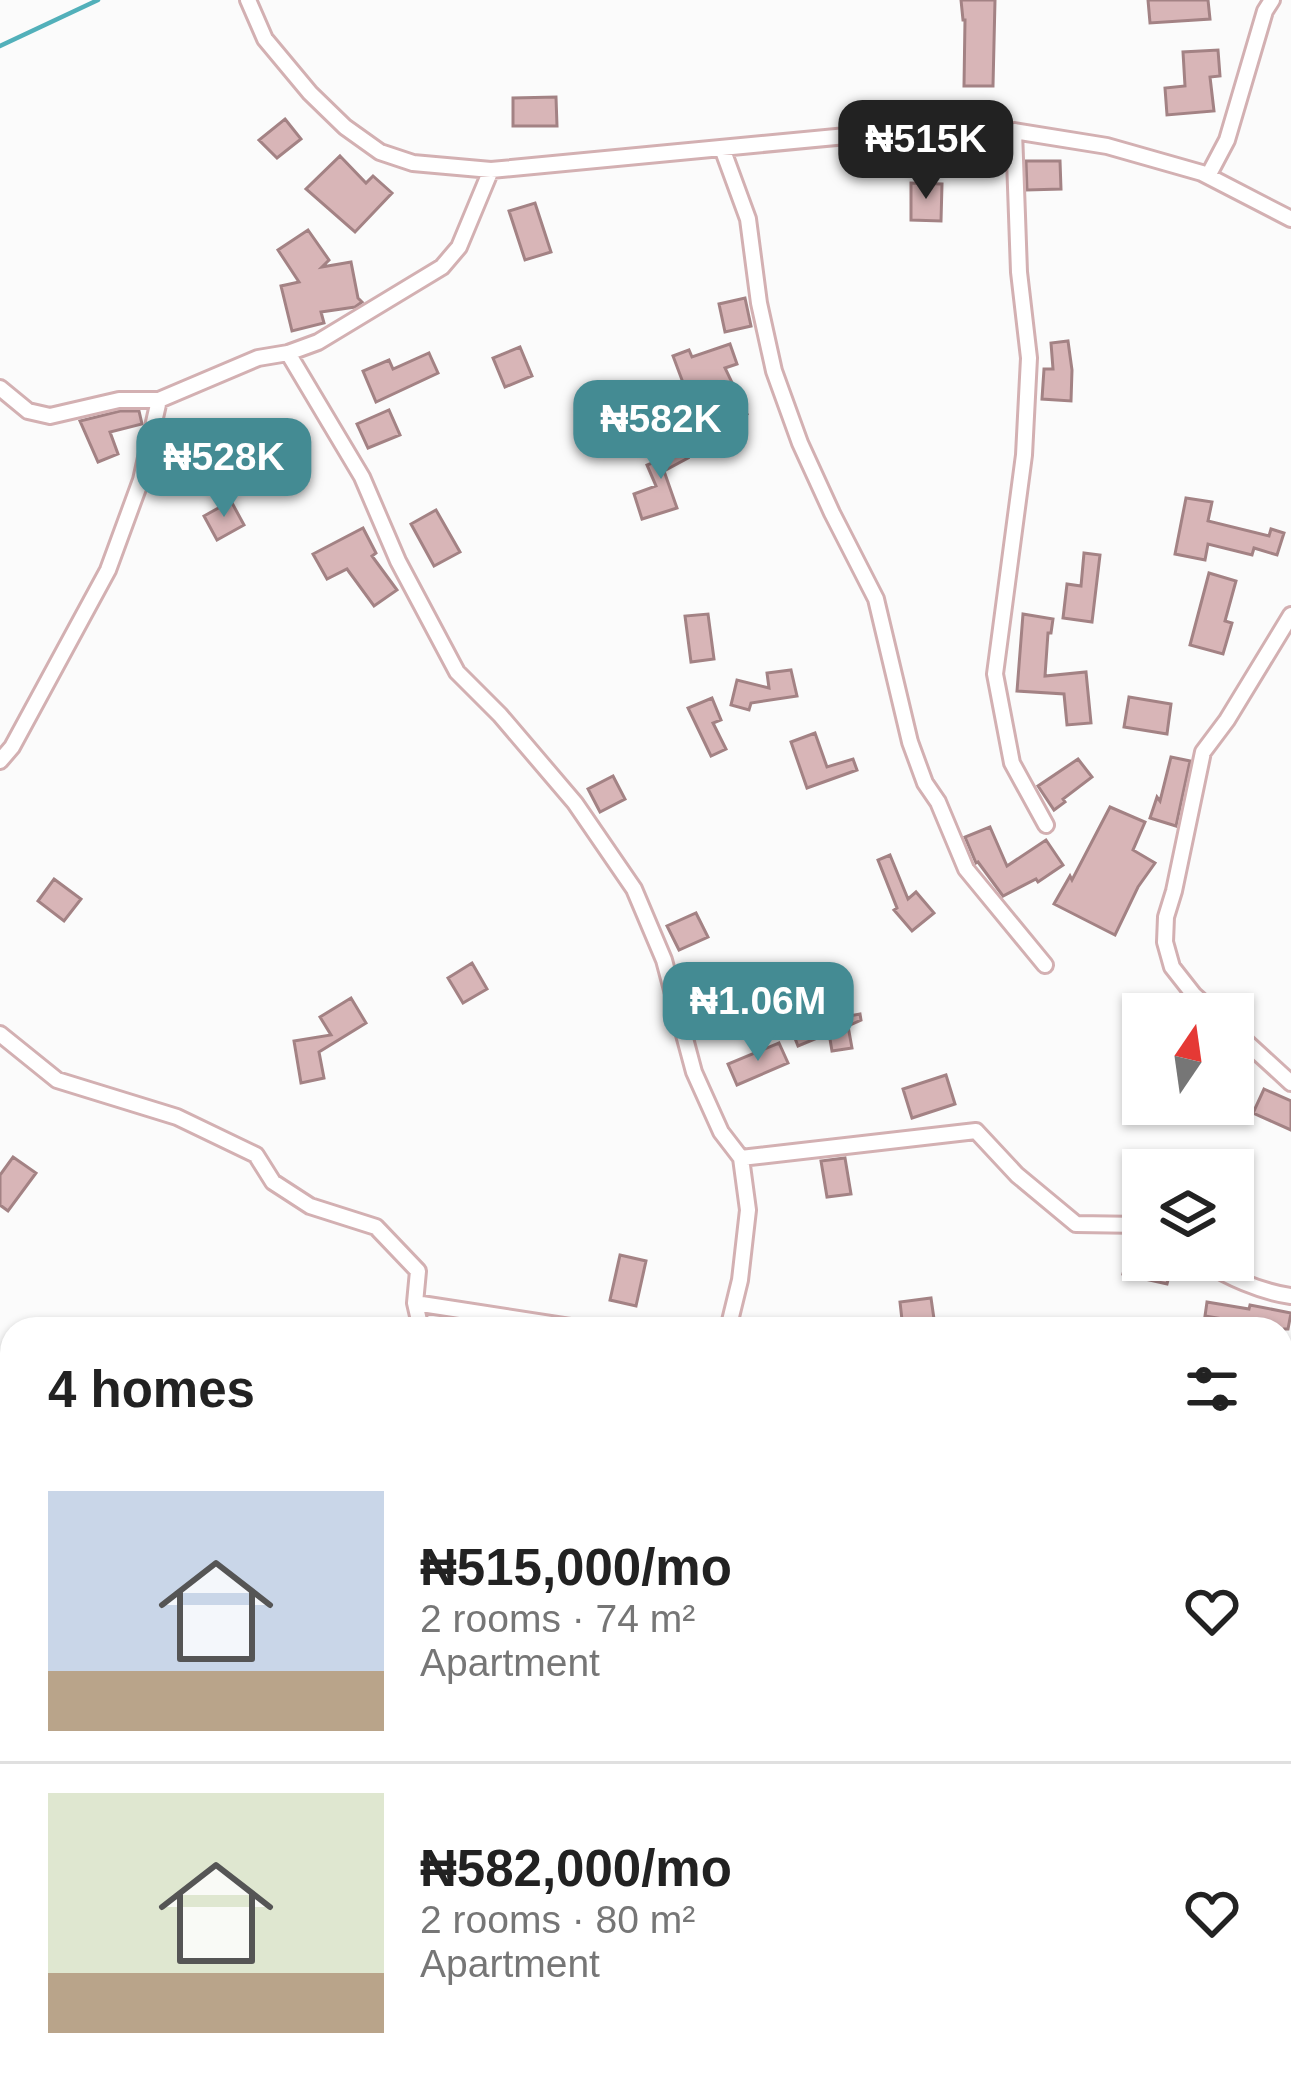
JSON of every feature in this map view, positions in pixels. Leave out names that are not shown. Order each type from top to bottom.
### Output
[{"type":"street","points":[[248,0],[265,39],[310,93],[380,152],[413,163],[491,170],[878,134],[1014,131],[1106,146],[1208,176],[1291,218]]},
{"type":"street","points":[[1208,176],[1227,140],[1264,11],[1272,0]]},
{"type":"street","points":[[1014,131],[1028,377],[1024,455],[995,674],[1012,763],[1046,825]]},
{"type":"street","points":[[722,148],[748,219],[774,371],[816,478],[876,599],[910,742],[925,783],[966,869],[1045,965]]},
{"type":"street","points":[[0,388],[28,411],[50,416],[119,400],[159,400],[259,358],[318,342],[442,267],[460,248],[491,170]]},
{"type":"street","points":[[288,353],[362,477],[398,561],[457,672],[575,803],[634,890],[664,960],[694,1072],[721,1132],[741,1158],[748,1210],[731,1317]]},
{"type":"street","points":[[0,761],[108,570],[141,480],[159,400]]},
{"type":"street","points":[[1192,993],[1172,967],[1165,941],[1166,917],[1203,752],[1291,615]]},
{"type":"street","points":[[0,1034],[57,1081],[177,1117],[256,1155],[273,1182],[310,1206],[376,1227],[418,1271],[418,1317]]},
{"type":"street","points":[[1254,1049],[1291,1082]]},
{"type":"street","points":[[741,1158],[976,1131],[1017,1175],[1076,1224],[1122,1225]]},
{"type":"street","points":[[1244,1281],[1291,1296]]},
{"type":"street","points":[[415,1303],[505,1317]]},
{"type":"building","points":[[961,0],[995,0],[993,86],[964,86]]},
{"type":"building","points":[[1148,0],[1208,0],[1210,19],[1150,23]]},
{"type":"building","points":[[1218,50],[1220,76],[1210,77],[1214,111],[1167,115],[1165,88],[1185,86],[1183,52]]},
{"type":"building","points":[[556,97],[557,126],[513,126],[513,98]]},
{"type":"building","points":[[285,119],[301,139],[277,158],[259,140]]},
{"type":"building","points":[[340,156],[366,183],[373,176],[392,193],[355,232],[306,189]]},
{"type":"building","points":[[1026,161],[1060,161],[1061,189],[1027,190]]},
{"type":"building","points":[[911,183],[942,184],[941,221],[911,220]]},
{"type":"building","points":[[535,203],[551,252],[525,260],[509,211]]},
{"type":"building","points":[[308,230],[329,260],[322,267],[351,262],[362,302],[321,312],[324,323],[292,331],[281,286],[299,282],[278,250]]},
{"type":"building","points":[[745,298],[751,326],[725,332],[719,304]]},
{"type":"building","points":[[1068,341],[1071,401],[1042,399],[1044,369],[1053,369],[1051,343]]},
{"type":"building","points":[[730,344],[737,364],[725,368],[747,414],[718,428],[698,384],[685,388],[673,356],[689,350],[692,357]]},
{"type":"building","points":[[520,347],[532,376],[505,387],[493,358]]},
{"type":"building","points":[[429,353],[438,373],[376,402],[363,371],[389,360],[393,369]]},
{"type":"building","points":[[389,410],[400,435],[368,448],[357,424]]},
{"type":"building","points":[[139,411],[142,424],[110,432],[118,454],[98,462],[80,421]]},
{"type":"building","points":[[674,438],[688,458],[664,471],[677,508],[642,519],[634,494],[656,486],[647,465],[662,459],[655,448]]},
{"type":"building","points":[[293,458],[306,478],[280,494],[267,474]]},
{"type":"building","points":[[1186,498],[1212,502],[1208,521],[1269,536],[1271,529],[1284,533],[1277,555],[1254,548],[1252,555],[1208,544],[1205,560],[1175,554]]},
{"type":"building","points":[[231,501],[244,525],[217,540],[204,516]]},
{"type":"building","points":[[436,510],[460,552],[434,566],[411,524]]},
{"type":"building","points":[[363,528],[376,553],[372,556],[397,590],[374,606],[347,569],[327,579],[313,554]]},
{"type":"building","points":[[1084,553],[1100,555],[1092,622],[1063,618],[1067,584],[1081,586]]},
{"type":"building","points":[[1209,573],[1236,581],[1225,621],[1232,623],[1223,654],[1190,645]]},
{"type":"building","points":[[708,614],[714,659],[691,662],[685,616]]},
{"type":"building","points":[[1023,614],[1053,619],[1045,676],[1086,672],[1091,723],[1067,725],[1064,694],[1017,691]]},
{"type":"building","points":[[791,670],[797,696],[751,703],[749,710],[731,705],[737,680],[769,688],[767,673]]},
{"type":"building","points":[[1129,697],[1171,704],[1167,734],[1124,727]]},
{"type":"building","points":[[712,698],[721,720],[713,723],[726,749],[711,756],[688,708]]},
{"type":"building","points":[[815,733],[827,767],[853,759],[857,770],[807,788],[791,742]]},
{"type":"building","points":[[1171,757],[1190,761],[1176,826],[1150,818],[1157,797],[1160,801]]},
{"type":"building","points":[[1078,759],[1092,777],[1054,810],[1038,786]]},
{"type":"building","points":[[613,776],[625,799],[600,812],[588,789]]},
{"type":"building","points":[[1110,807],[1145,822],[1133,850],[1155,863],[1115,935],[1054,904]]},
{"type":"building","points":[[990,827],[1007,866],[1046,840],[1063,865],[1038,882],[1003,896],[976,863],[965,837]]},
{"type":"building","points":[[890,855],[908,899],[916,892],[934,913],[912,931],[894,910],[878,860]]},
{"type":"building","points":[[54,879],[81,899],[64,921],[38,901]]},
{"type":"building","points":[[696,913],[708,937],[679,950],[667,926]]},
{"type":"building","points":[[472,963],[487,989],[463,1003],[448,978]]},
{"type":"building","points":[[351,998],[366,1023],[319,1052],[324,1078],[301,1083],[294,1041],[331,1035],[320,1017]]},
{"type":"building","points":[[860,1014],[861,1020],[848,1026],[852,1048],[832,1051],[829,1033],[798,1046],[789,1023],[803,1017],[806,1024]]},
{"type":"building","points":[[779,1043],[788,1063],[737,1085],[728,1064]]},
{"type":"building","points":[[946,1075],[955,1104],[912,1118],[903,1089]]},
{"type":"building","points":[[1264,1089],[1291,1101],[1291,1130],[1254,1113]]},
{"type":"building","points":[[13,1157],[36,1173],[8,1211],[0,1205],[0,1175]]},
{"type":"building","points":[[845,1158],[851,1194],[827,1197],[821,1161]]},
{"type":"building","points":[[620,1255],[646,1261],[636,1306],[610,1300]]},
{"type":"building","points":[[931,1298],[934,1317],[902,1317],[900,1302]]},
{"type":"building","points":[[1207,1302],[1291,1313],[1290,1317],[1205,1316]]},
{"type":"waterway","points":[[0,46],[98,0]]}]
